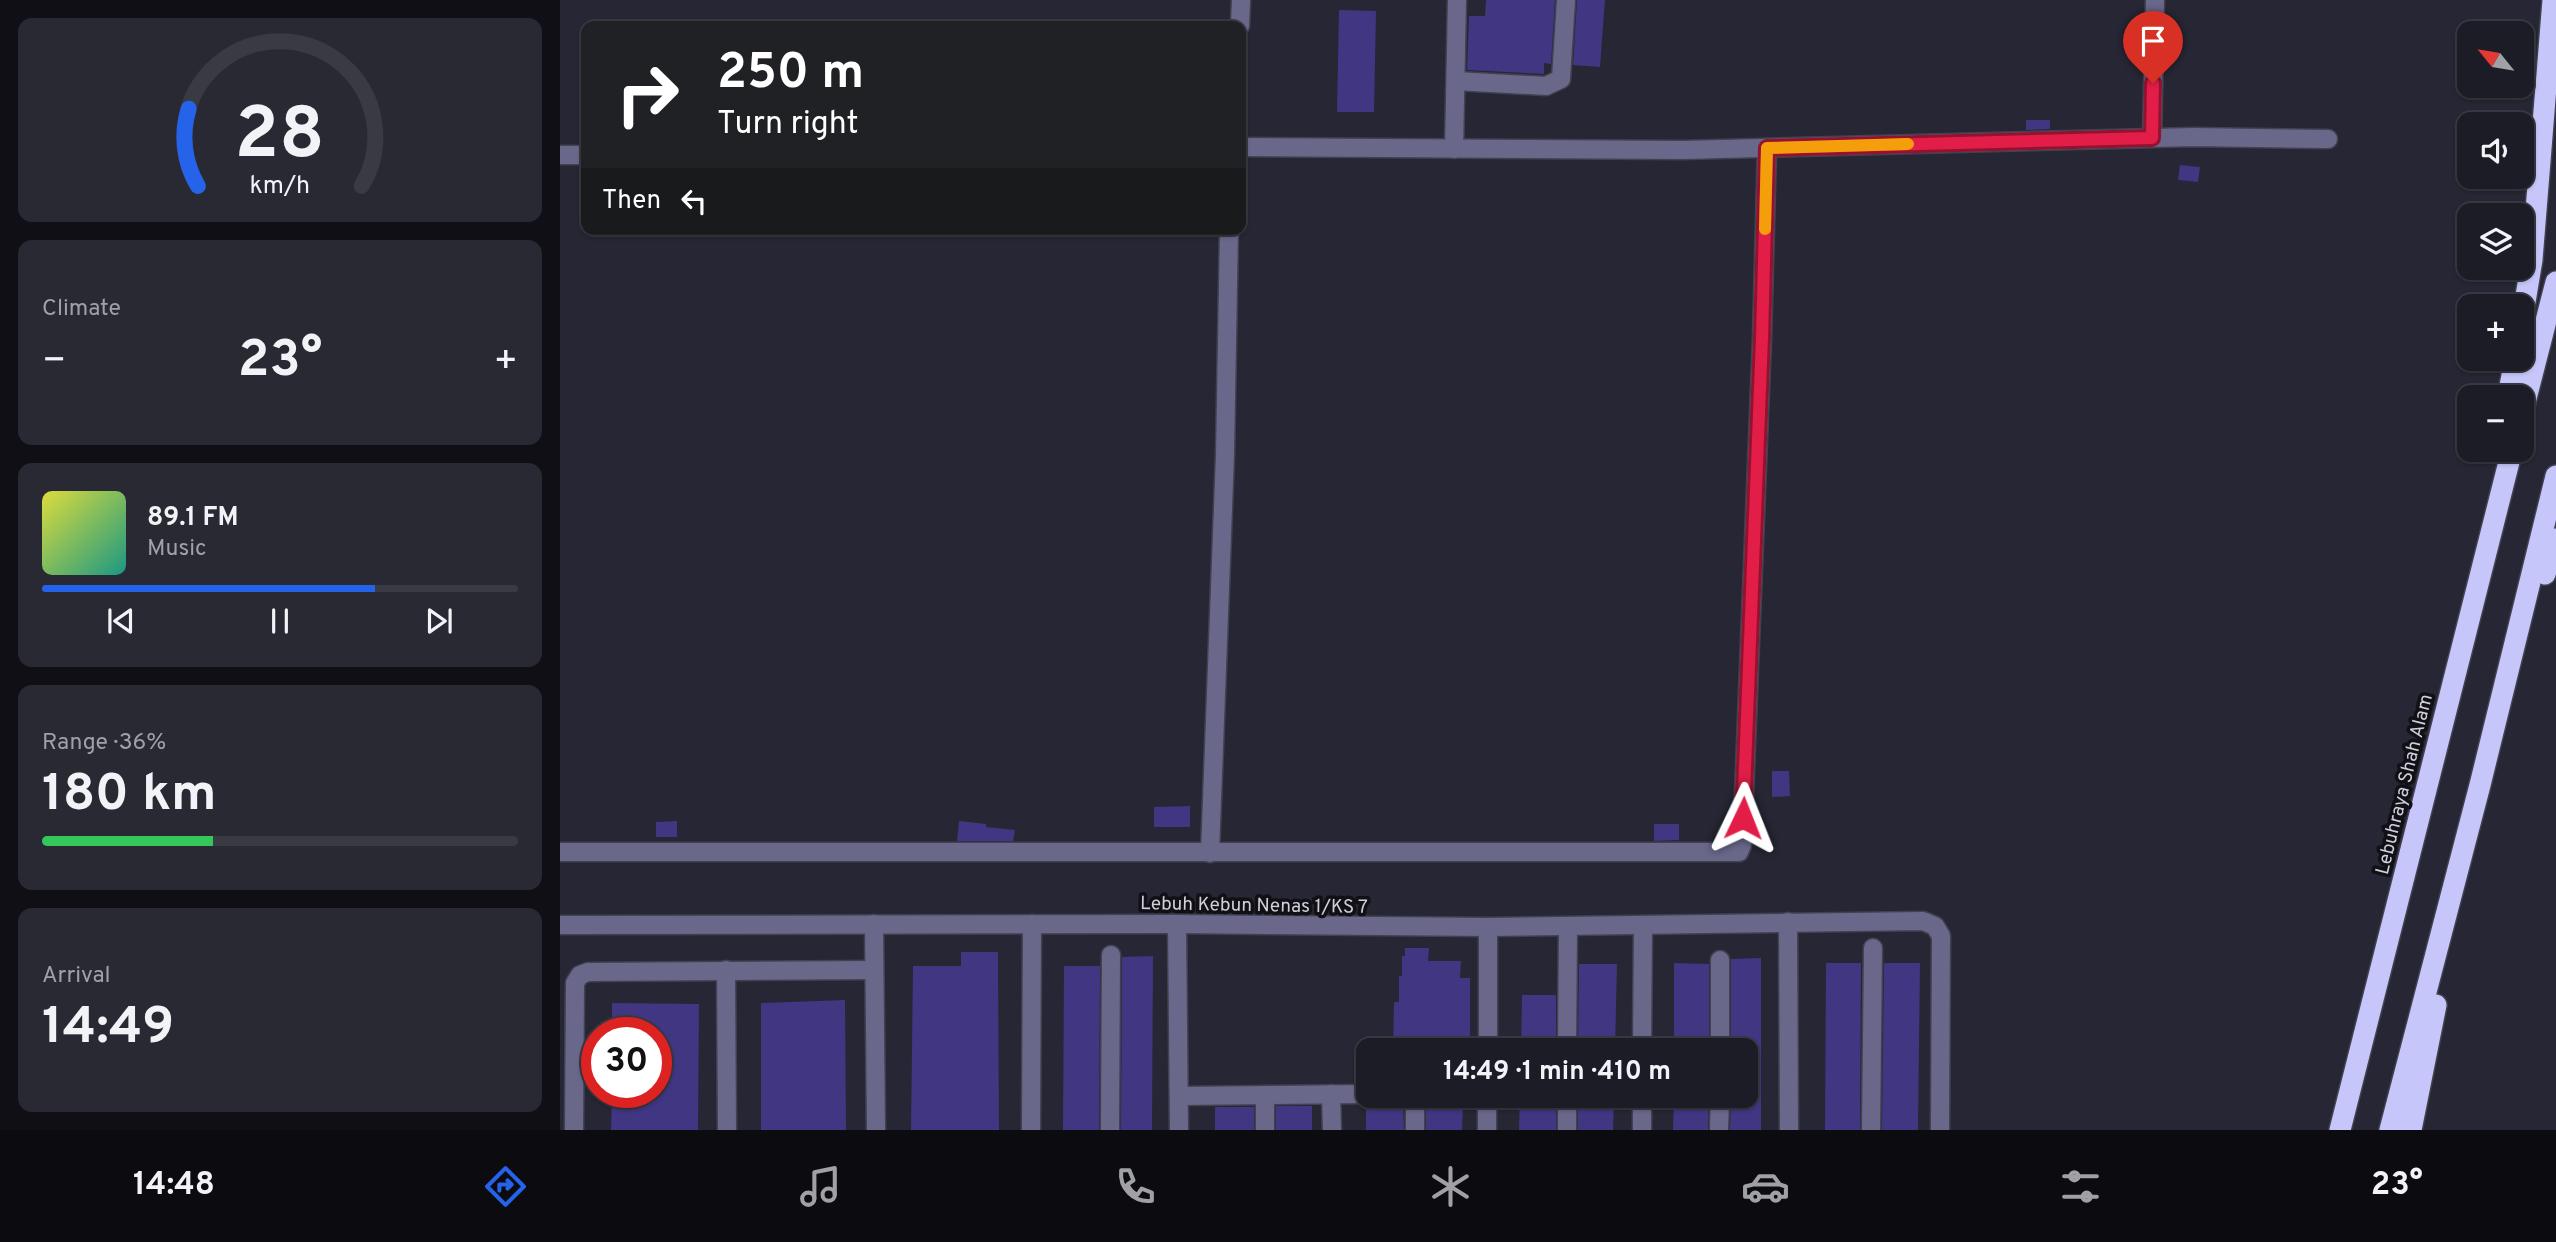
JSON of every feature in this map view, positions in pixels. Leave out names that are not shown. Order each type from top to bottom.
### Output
[{"type":"highway","points":[[2526,294],[2532,260],[2553,0]]},
{"type":"highway","points":[[2529,385],[2556,282]]},
{"type":"highway","points":[[2473,601],[2497,462]]},
{"type":"highway","name":"Lebuhraya Shah Alam","points":[[2338,1130],[2509,462]]},
{"type":"highway","points":[[2390,1130],[2480,785],[2556,476]]},
{"type":"highway","points":[[2412,1130],[2480,785],[2556,540]]},
{"type":"street","points":[[1240,21],[1241,0]]},
{"type":"street","points":[[1454,149],[1457,0]]},
{"type":"street","points":[[1456,81],[1546,86],[1561,79],[1566,0]]},
{"type":"street","points":[[2152,138],[2155,0]]},
{"type":"street","points":[[1246,147],[1683,150],[2152,138],[2328,139]]},
{"type":"street","points":[[560,852],[1738,852],[1742,845],[1752,609],[1767,148]]},
{"type":"street","points":[[560,155],[581,155]]},
{"type":"street","points":[[1210,853],[1225,455],[1229,235]]},
{"type":"street","name":"Lebuh Kebun Nenas 1/KS 7","points":[[560,925],[1177,924],[1568,927],[1923,921],[1936,926],[1941,936],[1940,1130]]},
{"type":"street","points":[[1788,922],[1789,1130]]},
{"type":"street","points":[[874,924],[876,1130]]},
{"type":"street","points":[[1031,1130],[1032,924]]},
{"type":"street","points":[[1177,924],[1179,1130]]},
{"type":"street","points":[[1643,925],[1643,1038]]},
{"type":"street","points":[[1488,927],[1488,1038]]},
{"type":"street","points":[[1567,1038],[1568,927]]},
{"type":"street","points":[[1871,1130],[1873,948]]},
{"type":"street","points":[[1110,1130],[1111,955]]},
{"type":"street","points":[[1720,960],[1720,1038]]},
{"type":"street","points":[[726,970],[727,1130]]},
{"type":"street","points":[[574,1130],[575,984],[580,975],[588,972],[874,970]]},
{"type":"street","points":[[1331,1094],[1332,1130]]},
{"type":"street","points":[[1179,1096],[1356,1094]]},
{"type":"street","points":[[1265,1095],[1265,1130]]},
{"type":"street","points":[[1415,1108],[1415,1130]]},
{"type":"street","points":[[1487,1130],[1488,1108]]},
{"type":"street","points":[[1567,1108],[1567,1130]]},
{"type":"street","points":[[1642,1108],[1642,1130]]},
{"type":"street","points":[[1719,1130],[1720,1108]]},
{"type":"building","points":[[1486,0],[1555,0],[1551,64],[1544,63],[1544,74],[1467,70],[1469,16],[1485,16]]},
{"type":"building","points":[[1577,0],[1605,0],[1600,67],[1573,65]]},
{"type":"building","points":[[1339,10],[1376,11],[1374,112],[1337,112]]},
{"type":"building","points":[[2026,120],[2050,120],[2050,129],[2026,130]]},
{"type":"building","points":[[2180,165],[2200,167],[2198,182],[2178,180]]},
{"type":"building","points":[[1772,771],[1789,771],[1790,796],[1772,797]]},
{"type":"building","points":[[1190,806],[1190,827],[1154,827],[1154,807]]},
{"type":"building","points":[[677,821],[677,837],[656,837],[656,822]]},
{"type":"building","points":[[959,821],[1015,830],[1013,841],[957,841]]},
{"type":"building","points":[[1654,824],[1679,824],[1679,840],[1654,841]]},
{"type":"building","points":[[1405,948],[1429,948],[1428,961],[1461,961],[1460,978],[1470,978],[1470,1038],[1393,1038],[1394,1002],[1399,1002],[1399,976],[1402,976],[1402,956],[1405,956]]},
{"type":"building","points":[[961,952],[998,952],[999,1130],[911,1130],[913,966],[961,966]]},
{"type":"building","points":[[1153,956],[1152,1130],[1121,1130],[1122,957]]},
{"type":"building","points":[[1761,958],[1761,1130],[1730,1130],[1731,1108],[1758,1108],[1758,1038],[1731,1038],[1731,959]]},
{"type":"building","points":[[1674,963],[1709,964],[1709,1038],[1674,1038]]},
{"type":"building","points":[[1826,963],[1861,963],[1860,1130],[1825,1130]]},
{"type":"building","points":[[1884,963],[1920,963],[1918,1130],[1882,1130]]},
{"type":"building","points":[[1579,964],[1617,964],[1615,1038],[1578,1038]]},
{"type":"building","points":[[1064,966],[1100,966],[1099,1130],[1063,1130]]},
{"type":"building","points":[[1522,995],[1556,995],[1556,1038],[1521,1038]]},
{"type":"building","points":[[845,1000],[846,1130],[761,1130],[761,1003]]},
{"type":"building","points":[[612,1003],[699,1004],[698,1130],[611,1130],[612,1108],[672,1108],[672,1017],[612,1017]]},
{"type":"building","points":[[1276,1106],[1312,1106],[1312,1130],[1276,1130]]},
{"type":"building","points":[[1215,1107],[1254,1107],[1254,1130],[1215,1130]]},
{"type":"building","points":[[1366,1108],[1403,1108],[1404,1130],[1366,1130]]},
{"type":"building","points":[[1426,1108],[1463,1108],[1462,1130],[1426,1130]]},
{"type":"building","points":[[1520,1108],[1556,1108],[1556,1130],[1519,1130]]},
{"type":"building","points":[[1578,1108],[1614,1108],[1613,1130],[1578,1130]]},
{"type":"building","points":[[1674,1108],[1709,1108],[1708,1130],[1673,1130]]},
{"type":"slow traffic","points":[[1765,229],[1767,148],[1908,144]]},
{"type":"route","points":[[1743,818],[1767,148],[2152,138],[2153,83]]}]
